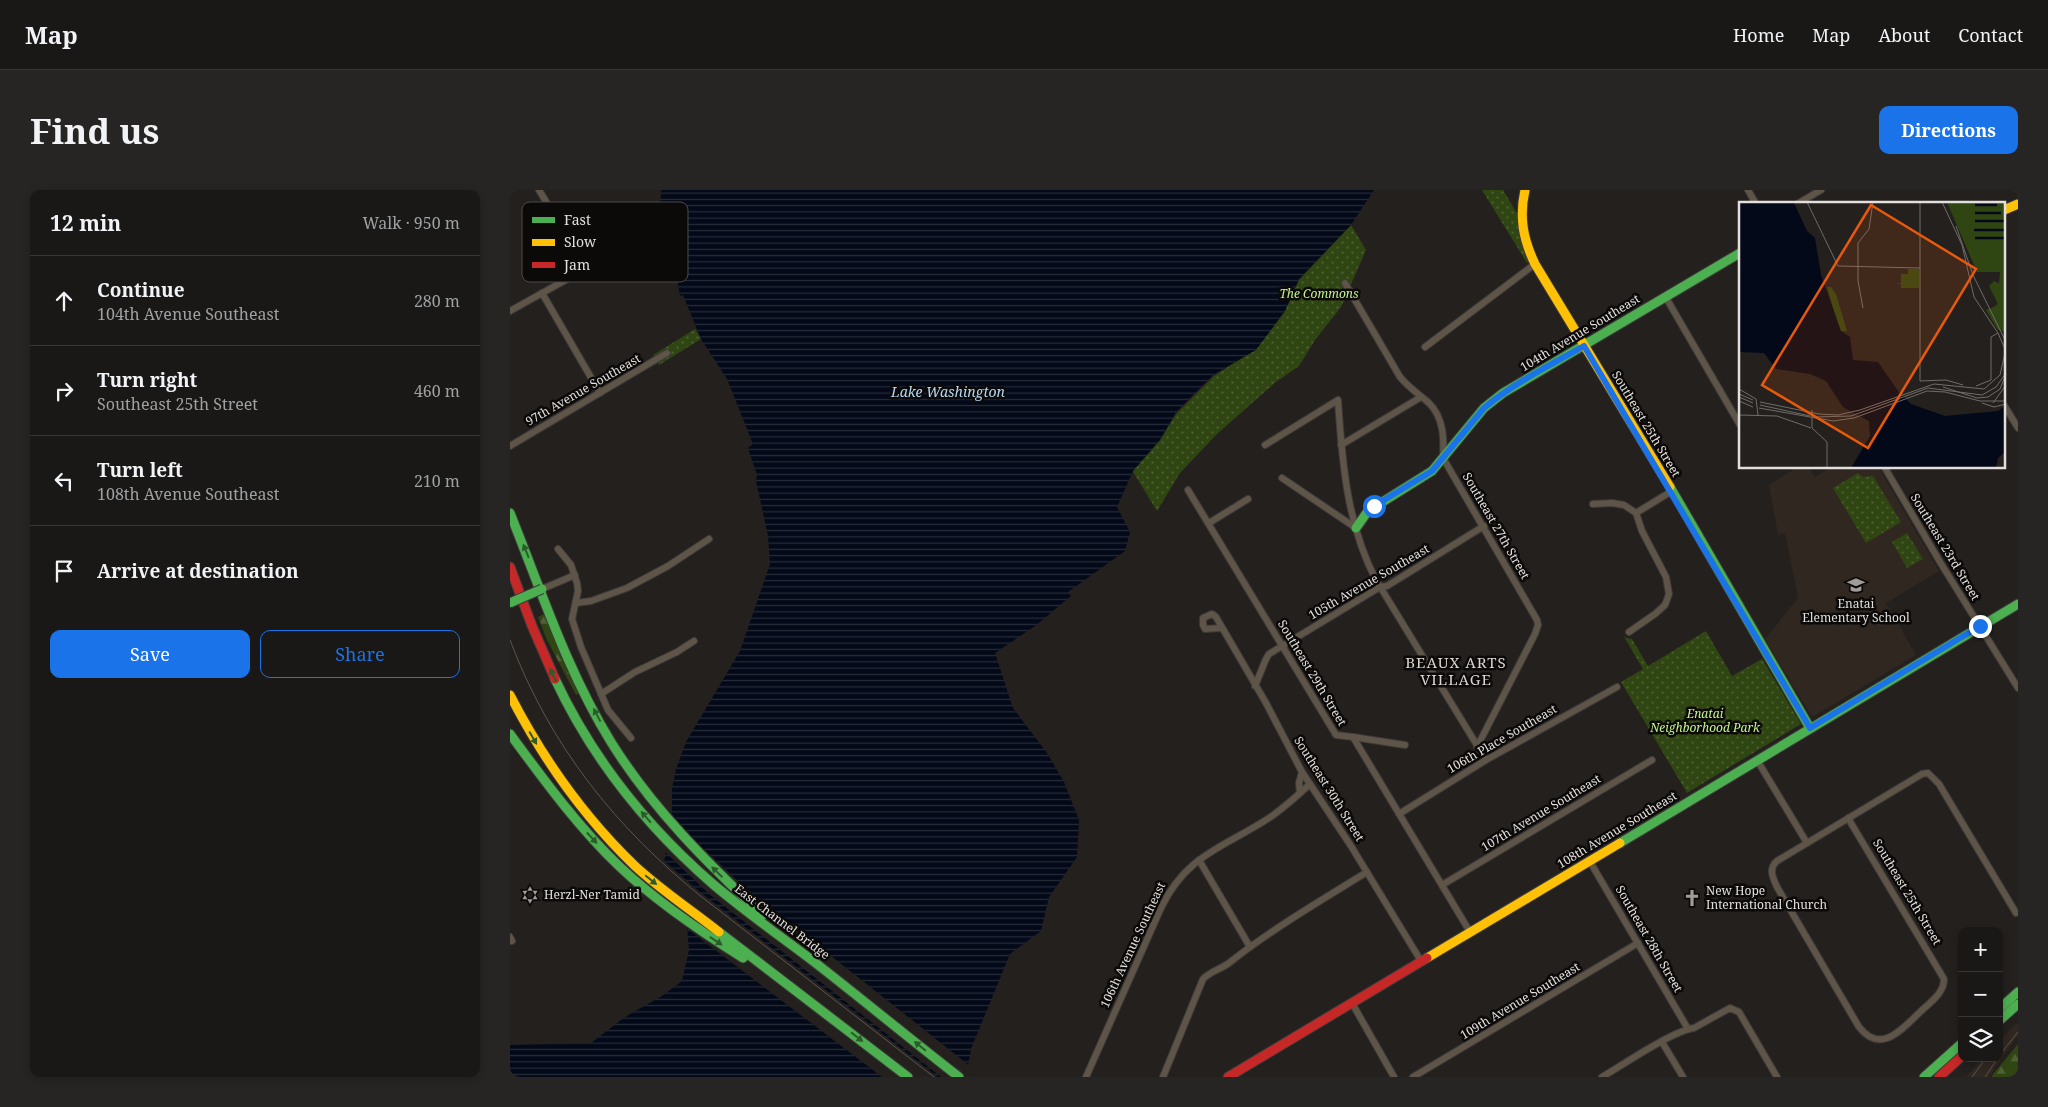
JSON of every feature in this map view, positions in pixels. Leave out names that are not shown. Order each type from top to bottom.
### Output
[{"type":"main road","name":"Southeast 25th Street","points":[[1525,190],[1521,210],[1523,236],[1535,264],[1672,491],[1810,728]]},
{"type":"main road","points":[[2006,209],[2018,204]]},
{"type":"main road","name":"104th Avenue Southeast","points":[[1356,528],[1368,511],[1432,471],[1484,408],[1494,400],[1665,296],[1739,254]]},
{"type":"main road","points":[[510,513],[586,694],[640,787],[684,839],[804,954]]},
{"type":"main road","name":"East Channel Bridge","points":[[510,567],[539,647],[551,672],[581,728],[607,768],[637,807],[683,857],[732,900],[804,954],[959,1077]]},
{"type":"main road","points":[[510,603],[542,590]]},
{"type":"main road","name":"108th Avenue Southeast","points":[[1228,1077],[2018,604]]},
{"type":"main road","points":[[510,694],[535,741],[570,793],[604,834],[645,874],[908,1077]]},
{"type":"main road","points":[[510,734],[560,801],[600,847],[645,889],[712,939],[818,1008]]},
{"type":"main road","points":[[2003,1005],[2018,992]]},
{"type":"main road","points":[[2003,1017],[2018,1004]]},
{"type":"main road","points":[[1924,1077],[1958,1051]]},
{"type":"main road","points":[[1942,1074],[1958,1052]]},
{"type":"street","points":[[539,190],[546,202]]},
{"type":"street","points":[[1748,190],[1755,202]]},
{"type":"street","points":[[1800,202],[1821,190]]},
{"type":"street","points":[[1425,347],[1535,264]]},
{"type":"street","points":[[510,312],[562,282]]},
{"type":"street","points":[[1345,283],[1397,373],[1411,390],[1433,407],[1438,415],[1444,436],[1443,458]]},
{"type":"street","points":[[542,293],[600,393]]},
{"type":"street","points":[[1665,296],[1739,423]]},
{"type":"street","name":"97th Avenue Southeast","points":[[510,446],[667,354]]},
{"type":"street","points":[[1341,445],[1421,397]]},
{"type":"street","points":[[1265,445],[1338,400],[1341,445],[1350,506],[1364,556],[1380,587],[1486,760]]},
{"type":"street","points":[[2006,408],[2018,428]]},
{"type":"street","name":"Southeast 27th Street","points":[[1443,458],[1484,526],[1536,620],[1537,630],[1478,747]]},
{"type":"street","name":"Southeast 23rd Street","points":[[1886,469],[2018,688]]},
{"type":"street","points":[[1282,478],[1356,528]]},
{"type":"street","name":"Southeast 29th Street","points":[[1188,490],[1336,735],[1353,737],[1470,932]]},
{"type":"street","points":[[1636,513],[1672,491]]},
{"type":"street","points":[[1208,523],[1248,499]]},
{"type":"street","points":[[1593,504],[1612,503],[1624,505],[1636,513],[1642,531],[1666,577],[1668,600],[1661,610],[1629,632]]},
{"type":"street","name":"105th Avenue Southeast","points":[[1255,686],[1266,658],[1282,646],[1380,587],[1387,586],[1484,526]]},
{"type":"street","points":[[576,603],[591,601],[628,588],[668,566],[709,539]]},
{"type":"street","points":[[558,549],[571,565],[575,575],[578,591],[572,619],[574,627],[608,710],[631,738]]},
{"type":"street","points":[[542,590],[575,575]]},
{"type":"street","name":"Southeast 30th Street","points":[[1220,628],[1255,686],[1302,772],[1367,872],[1421,961]]},
{"type":"street","points":[[601,694],[635,672],[677,652],[694,641]]},
{"type":"street","name":"106th Place Southeast","points":[[1399,814],[1486,760],[1617,687]]},
{"type":"street","points":[[1353,737],[1405,745]]},
{"type":"street","name":"107th Avenue Southeast","points":[[1442,885],[1652,760]]},
{"type":"street","points":[[1757,760],[1807,843],[1922,774],[1931,774],[1939,784],[2016,913]]},
{"type":"street","points":[[1300,793],[1299,783],[1302,772]]},
{"type":"street","name":"106th Avenue Southeast","points":[[1086,1077],[1168,894],[1184,872],[1199,860],[1275,814],[1310,784]]},
{"type":"street","name":"Southeast 25th Street","points":[[1807,843],[1777,861],[1772,868],[1773,878],[1859,1027],[1872,1038],[1886,1038],[1897,1034],[1940,993],[1943,989],[1944,980],[1848,818]]},
{"type":"street","points":[[1199,860],[1250,947]]},
{"type":"street","name":"Southeast 28th Street","points":[[1589,860],[1688,1029]]},
{"type":"street","points":[[1164,1077],[1203,978],[1227,965],[1250,947],[1367,872]]},
{"type":"street","name":"109th Avenue Southeast","points":[[1413,1077],[1638,943]]},
{"type":"street","points":[[1352,1003],[1394,1077]]},
{"type":"street","points":[[1602,1077],[1662,1042],[1694,1028],[1726,1009],[1734,1009],[1739,1012],[1777,1077]]},
{"type":"street","points":[[1662,1042],[1683,1077]]},
{"type":"shaded area","name":"Enatai Elementary School","points":[[1794,469],[1810,469],[1815,477],[1828,469],[1880,469],[1939,571],[1886,603],[1916,655],[1812,717],[1765,639],[1798,598],[1785,533],[1778,534],[1769,485]]},
{"type":"shaded area","points":[[2018,1022],[2018,1035],[2003,1057],[2003,1037]]},
{"type":"shaded area","points":[[1979,1062],[1999,1062],[1989,1077],[1966,1077]]},
{"type":"green space","points":[[1482,190],[1503,190],[1521,220],[1529,260],[1527,263]]},
{"type":"green space","name":"The Commons","points":[[1351,225],[1366,250],[1341,307],[1315,340],[1299,366],[1276,382],[1217,434],[1180,473],[1157,511],[1132,470],[1160,440],[1177,413],[1214,376],[1256,349],[1285,311],[1299,280]]},
{"type":"green space","points":[[695,329],[701,339],[659,365],[653,355]]},
{"type":"green space","points":[[1858,473],[1863,477],[1873,476],[1901,522],[1866,543],[1833,488]]},
{"type":"green space","points":[[1907,533],[1923,559],[1907,568],[1892,542]]},
{"type":"green space","points":[[546,613],[580,693],[576,695],[547,640],[538,617]]},
{"type":"green space","name":"Enatai Neighborhood Park","points":[[1706,631],[1732,676],[1762,659],[1801,724],[1687,793],[1621,682],[1643,669],[1623,635],[1626,638],[1632,639],[1648,666]]},
{"type":"green space","points":[[2018,1044],[2018,1077],[1992,1077]]},
{"type":"water","name":"Lake Washington","points":[[661,190],[1374,190],[1351,225],[1299,279],[1285,311],[1256,350],[1213,375],[1176,412],[1160,440],[1133,471],[1117,507],[1130,532],[1125,551],[1068,592],[1071,596],[1035,626],[995,653],[1013,708],[1047,753],[1064,782],[1079,820],[1077,857],[1049,897],[1041,931],[1010,954],[971,1049],[966,1077],[510,1077],[510,1045],[591,1043],[625,1017],[662,996],[682,981],[689,950],[685,902],[664,863],[672,813],[672,789],[676,769],[686,742],[740,651],[770,564],[768,536],[756,481],[757,475],[748,448],[753,444],[727,379],[701,339],[683,295],[680,296],[678,282],[688,282],[688,202],[661,202]]},
{"type":"pier","points":[[669,811],[700,845],[743,886],[970,1066],[968,1077],[941,1077],[709,894],[663,850]]},
{"type":"pier","points":[[662,859],[700,892],[938,1077],[882,1077],[685,927],[683,902],[661,864]]},
{"type":"tram line","points":[[510,640],[526,679],[565,749],[588,782],[641,843],[703,898],[934,1077]]},
{"type":"tram line","points":[[2003,1051],[2018,1032]]},
{"type":"tram line","points":[[1972,1077],[1983,1062]]},
{"type":"tram line","points":[[1985,1077],[1995,1062]]},
{"type":"traffic: fast","points":[[1356,528],[1368,511],[1432,471],[1484,408],[1503,393],[1739,254]]},
{"type":"traffic: fast","points":[[1670,487],[1810,728]]},
{"type":"traffic: fast","points":[[510,513],[568,659],[595,715],[611,742],[662,812],[721,875],[763,915]]},
{"type":"traffic: fast","points":[[510,603],[542,589]]},
{"type":"traffic: fast","points":[[1620,843],[2018,604]]},
{"type":"traffic: fast","points":[[555,679],[586,736],[604,764],[644,816],[690,863],[738,905],[813,961],[959,1077]]},
{"type":"traffic: fast","points":[[510,734],[576,819],[620,867],[679,916],[743,958]]},
{"type":"traffic: fast","points":[[719,932],[908,1077]]},
{"type":"traffic: fast","points":[[2003,1005],[2018,992]]},
{"type":"traffic: fast","points":[[2003,1017],[2018,1004]]},
{"type":"traffic: fast","points":[[1924,1077],[1958,1047]]},
{"type":"traffic: slow","points":[[1525,190],[1522,209],[1523,228],[1535,264],[1670,487]]},
{"type":"traffic: slow","points":[[2006,209],[2018,204]]},
{"type":"traffic: slow","points":[[510,695],[550,764],[598,827],[645,875],[719,932]]},
{"type":"traffic: slow","points":[[1427,958],[1620,843]]},
{"type":"traffic: jam","points":[[510,567],[532,626],[555,679]]},
{"type":"traffic: jam","points":[[1228,1077],[1427,958]]},
{"type":"traffic: jam","points":[[1939,1077],[1958,1060]]},
{"type":"place","name":"Enatai Elementary School","points":[[1856,585]]},
{"type":"place","name":"Herzl-Ner Tamid","points":[[530,895]]},
{"type":"place","name":"New Hope International Church","points":[[1692,898]]},
{"type":"district","name":"BEAUX ARTS VILLAGE","points":[[1456,672]]},
{"type":"route","points":[[1374,506],[1432,471],[1484,408],[1502,393],[1584,346],[1672,491],[1810,728],[1980,626]]}]
